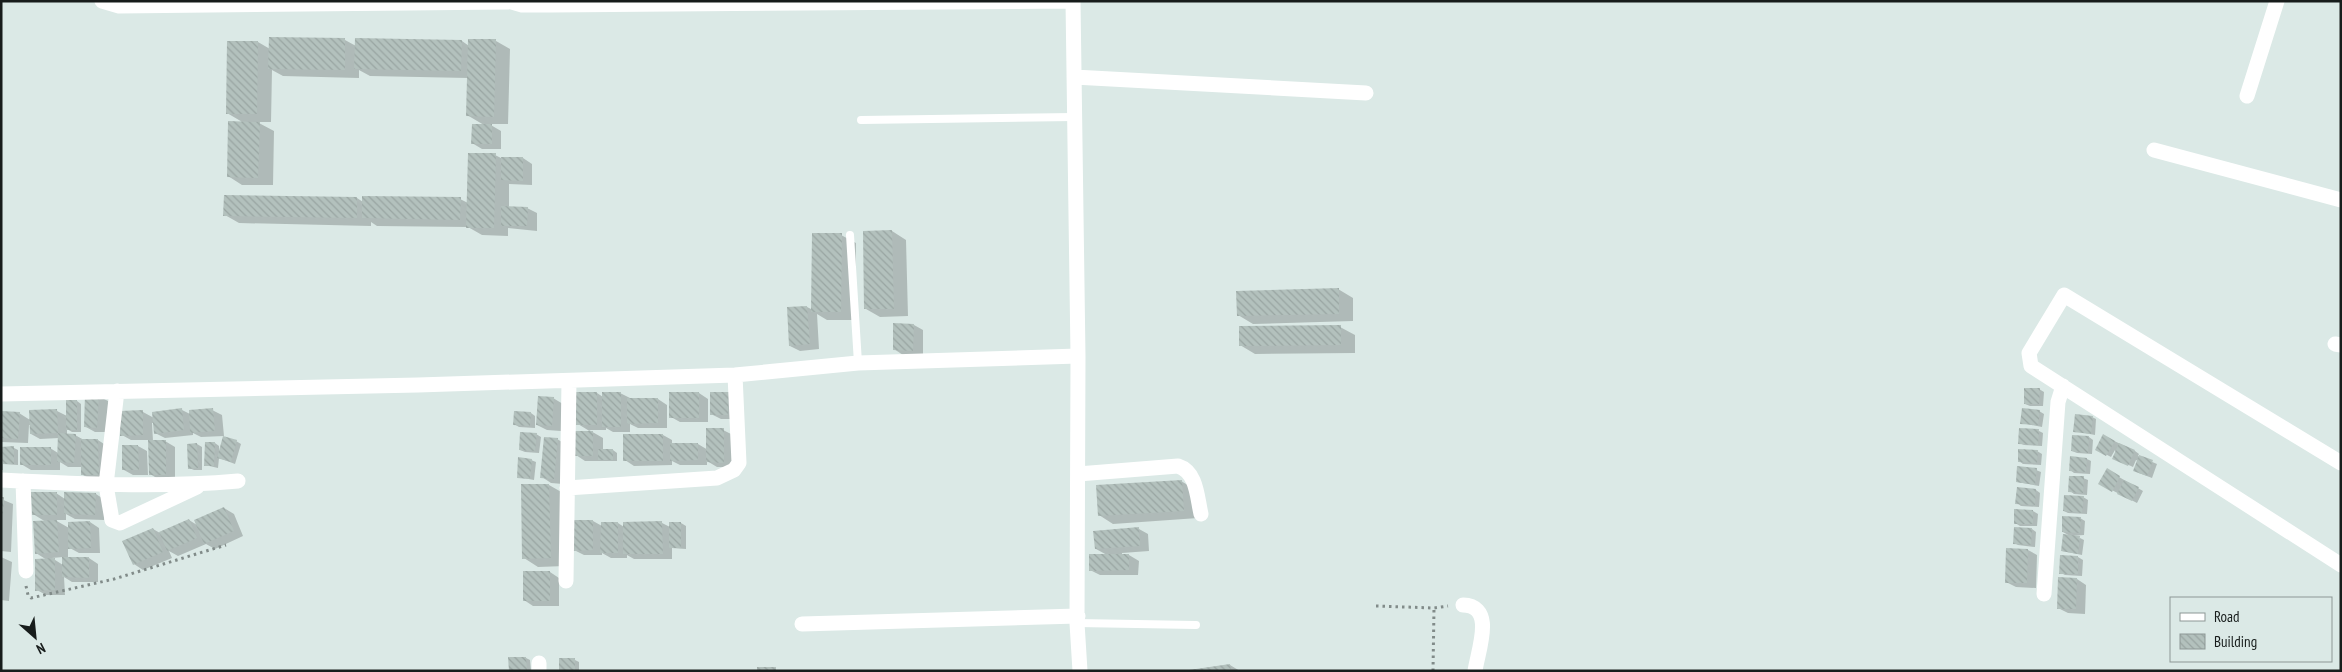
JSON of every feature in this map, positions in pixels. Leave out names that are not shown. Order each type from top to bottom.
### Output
[{"type":"street","points":[[102,1],[119,6],[225,3],[507,2],[522,5],[551,5],[1067,1]]},
{"type":"street","points":[[1074,1],[1078,356],[1078,620],[1080,671]]},
{"type":"street","points":[[2247,96],[2278,1]]},
{"type":"street","points":[[1074,77],[1366,92]]},
{"type":"street","points":[[2154,150],[2341,200]]},
{"type":"street","points":[[2341,463],[2064,295],[2029,353],[2031,366],[2341,565]]},
{"type":"street","points":[[1,394],[735,376],[858,363],[1078,356]]},
{"type":"street","points":[[567,488],[717,478],[734,470],[738,463],[735,376]]},
{"type":"street","points":[[566,581],[569,381]]},
{"type":"street","points":[[2044,594],[2058,402],[2063,386]]},
{"type":"street","points":[[118,392],[106,485],[110,517],[117,523],[203,484]]},
{"type":"street","points":[[1078,474],[1178,466],[1189,472],[1194,482],[1201,514]]},
{"type":"street","points":[[1,480],[106,485],[203,484],[238,480]]},
{"type":"street","points":[[24,481],[26,571]]},
{"type":"street","points":[[1463,605],[1472,605],[1478,609],[1484,620],[1475,671]]},
{"type":"street","points":[[802,624],[1078,620]]},
{"type":"lane","points":[[862,120],[1074,117]]},
{"type":"lane","points":[[850,235],[858,363]]},
{"type":"lane","points":[[1078,620],[1196,625]]},
{"type":"path","points":[[26,571],[27,592],[31,598],[114,579],[226,545]]},
{"type":"path","points":[[1376,606],[1434,608],[1463,605]]},
{"type":"path","points":[[1433,671],[1434,608]]},
{"type":"building","points":[[269,37],[345,38],[345,70],[268,69]]},
{"type":"building","points":[[355,38],[462,40],[461,71],[354,69]]},
{"type":"building","points":[[468,39],[496,39],[494,117],[466,116]]},
{"type":"building","points":[[227,41],[258,41],[257,114],[226,114]]},
{"type":"building","points":[[228,121],[260,122],[258,178],[227,177]]},
{"type":"building","points":[[472,124],[492,124],[492,144],[471,144]]},
{"type":"building","points":[[468,153],[496,153],[494,228],[466,228]]},
{"type":"building","points":[[501,157],[523,157],[523,181],[501,180]]},
{"type":"building","points":[[224,195],[357,197],[357,218],[223,216]]},
{"type":"building","points":[[362,196],[461,197],[460,220],[362,218]]},
{"type":"building","points":[[501,206],[528,207],[527,226],[501,226]]},
{"type":"building","points":[[892,230],[894,309],[864,309],[863,231]]},
{"type":"building","points":[[812,233],[842,233],[841,312],[811,312]]},
{"type":"building","points":[[1339,288],[1339,314],[1237,316],[1236,291]]},
{"type":"building","points":[[807,306],[810,344],[789,346],[787,307]]},
{"type":"building","points":[[893,323],[914,324],[913,351],[893,350]]},
{"type":"building","points":[[1341,325],[1341,345],[1239,346],[1239,326]]},
{"type":"building","points":[[2024,388],[2040,388],[2039,404],[2024,404]]},
{"type":"building","points":[[576,392],[597,392],[597,425],[576,425]]},
{"type":"building","points":[[602,392],[621,392],[621,427],[602,427]]},
{"type":"building","points":[[669,392],[699,392],[699,418],[669,418]]},
{"type":"building","points":[[710,392],[729,392],[728,415],[710,415]]},
{"type":"building","points":[[85,394],[99,395],[97,428],[84,427]]},
{"type":"building","points":[[538,396],[554,397],[552,426],[536,425]]},
{"type":"building","points":[[627,398],[658,398],[658,423],[627,424]]},
{"type":"building","points":[[66,400],[77,400],[77,430],[66,430]]},
{"type":"building","points":[[182,408],[184,430],[154,434],[152,412]]},
{"type":"building","points":[[213,408],[215,431],[190,433],[189,410]]},
{"type":"building","points":[[2022,408],[2040,410],[2038,425],[2020,424]]},
{"type":"building","points":[[57,409],[58,433],[30,434],[29,410]]},
{"type":"building","points":[[143,410],[143,435],[120,436],[120,411]]},
{"type":"building","points":[[1,411],[20,412],[18,439],[1,438]]},
{"type":"building","points":[[514,411],[531,412],[530,426],[513,425]]},
{"type":"building","points":[[2075,414],[2093,416],[2091,434],[2073,432]]},
{"type":"building","points":[[706,428],[724,428],[724,463],[706,462]]},
{"type":"building","points":[[2019,428],[2039,429],[2038,445],[2018,444]]},
{"type":"building","points":[[574,431],[593,431],[593,456],[574,456]]},
{"type":"building","points":[[520,432],[537,433],[535,451],[519,450]]},
{"type":"building","points":[[58,433],[76,434],[74,463],[57,462]]},
{"type":"building","points":[[623,434],[663,434],[663,461],[623,461]]},
{"type":"building","points":[[2103,434],[2115,441],[2106,456],[2095,450]]},
{"type":"building","points":[[2072,435],[2089,436],[2088,453],[2071,451]]},
{"type":"building","points":[[223,436],[237,440],[231,462],[217,458]]},
{"type":"building","points":[[544,437],[558,438],[554,479],[540,478]]},
{"type":"building","points":[[81,439],[98,439],[99,475],[81,475]]},
{"type":"building","points":[[148,440],[166,440],[166,475],[149,475]]},
{"type":"building","points":[[205,442],[215,442],[214,466],[204,466]]},
{"type":"building","points":[[197,443],[198,468],[188,469],[187,444]]},
{"type":"building","points":[[670,443],[698,443],[698,460],[670,461]]},
{"type":"building","points":[[2119,443],[2135,450],[2128,466],[2112,459]]},
{"type":"building","points":[[122,445],[138,445],[139,470],[122,470]]},
{"type":"building","points":[[14,446],[14,464],[1,464],[1,447]]},
{"type":"building","points":[[20,447],[51,447],[51,465],[20,465]]},
{"type":"building","points":[[598,449],[613,449],[613,460],[598,460]]},
{"type":"building","points":[[2018,449],[2038,450],[2037,463],[2018,462]]},
{"type":"building","points":[[2139,455],[2153,460],[2147,476],[2133,471]]},
{"type":"building","points":[[2070,456],[2087,458],[2086,472],[2069,471]]},
{"type":"building","points":[[518,457],[532,459],[530,479],[517,478]]},
{"type":"building","points":[[2017,466],[2037,468],[2035,485],[2016,482]]},
{"type":"building","points":[[2107,468],[2120,476],[2112,492],[2098,484]]},
{"type":"building","points":[[2069,476],[2084,476],[2083,493],[2068,492]]},
{"type":"building","points":[[1182,480],[1184,511],[1098,516],[1096,485]]},
{"type":"building","points":[[2124,480],[2139,487],[2132,501],[2117,494]]},
{"type":"building","points":[[521,484],[549,484],[551,558],[522,559]]},
{"type":"building","points":[[2017,487],[2036,489],[2035,505],[2015,504]]},
{"type":"building","points":[[31,492],[57,492],[57,515],[32,515]]},
{"type":"building","points":[[64,492],[96,493],[95,515],[64,514]]},
{"type":"building","points":[[2064,495],[2084,496],[2082,513],[2063,511]]},
{"type":"building","points":[[1,497],[4,497],[3,514],[1,514]]},
{"type":"building","points":[[224,507],[234,531],[204,544],[194,520]]},
{"type":"building","points":[[2014,509],[2033,510],[2033,524],[2014,524]]},
{"type":"building","points":[[2062,516],[2081,517],[2080,533],[2062,532]]},
{"type":"building","points":[[189,519],[197,538],[167,551],[159,532]]},
{"type":"building","points":[[57,520],[59,552],[35,554],[33,521]]},
{"type":"building","points":[[573,520],[593,520],[593,550],[573,551]]},
{"type":"building","points":[[90,521],[91,548],[68,549],[68,522]]},
{"type":"building","points":[[662,521],[663,554],[623,554],[623,522]]},
{"type":"building","points":[[601,522],[618,522],[618,553],[600,553]]},
{"type":"building","points":[[669,522],[681,522],[681,548],[669,548]]},
{"type":"building","points":[[1139,527],[1140,546],[1095,549],[1093,531]]},
{"type":"building","points":[[2014,527],[2032,528],[2031,545],[2013,544]]},
{"type":"building","points":[[153,528],[163,552],[133,565],[122,541]]},
{"type":"building","points":[[2063,534],[2080,536],[2078,554],[2061,551]]},
{"type":"building","points":[[2006,548],[2028,549],[2027,583],[2005,583]]},
{"type":"building","points":[[1089,554],[1129,554],[1129,570],[1089,571]]},
{"type":"building","points":[[2060,555],[2078,556],[2078,574],[2059,574]]},
{"type":"building","points":[[62,557],[89,557],[89,578],[62,577]]},
{"type":"building","points":[[55,558],[55,590],[35,591],[35,559]]},
{"type":"building","points":[[523,571],[550,571],[550,601],[523,601]]},
{"type":"building","points":[[2058,577],[2077,578],[2076,609],[2057,609]]},
{"type":"building","points":[[508,657],[526,657],[527,671],[509,671]]},
{"type":"building","points":[[559,658],[575,658],[575,671],[559,671]]},
{"type":"building","points":[[1230,664],[1231,671],[1189,671],[1189,670]]},
{"type":"building","points":[[757,667],[776,667],[776,671],[757,671]]}]
